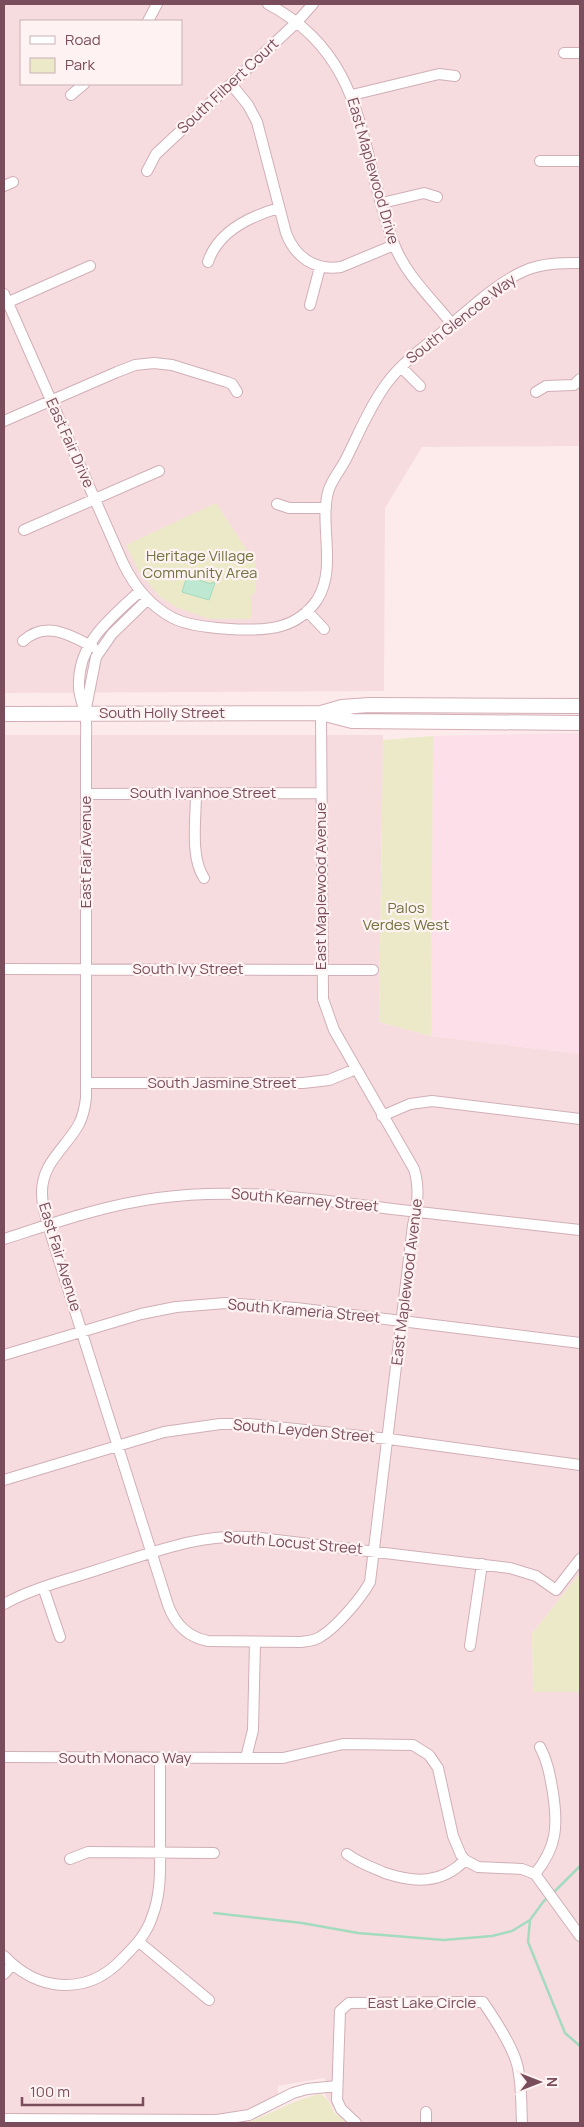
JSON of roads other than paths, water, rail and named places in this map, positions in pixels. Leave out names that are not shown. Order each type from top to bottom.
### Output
[{"type":"main road","name":"South Holly Street","points":[[321,713],[342,707],[362,705],[580,706]]},
{"type":"main road","name":"South Holly Street","points":[[4,714],[321,713],[352,721],[580,723]]},
{"type":"street","points":[[149,20],[157,4]]},
{"type":"street","name":"East Maplewood Drive","points":[[268,4],[296,22],[325,50],[342,75],[352,95],[359,116],[394,244],[410,273],[452,324]]},
{"type":"street","name":"South Filbert Court","points":[[147,170],[156,154],[232,84],[313,4]]},
{"type":"street","points":[[564,53],[580,53]]},
{"type":"street","points":[[352,95],[439,74],[455,76]]},
{"type":"street","points":[[232,84],[248,105],[257,122],[286,233],[293,248],[304,259],[320,267],[341,267],[394,244]]},
{"type":"street","points":[[71,95],[83,85]]},
{"type":"street","points":[[540,161],[580,161]]},
{"type":"street","points":[[382,203],[424,193],[437,197]]},
{"type":"street","points":[[208,262],[213,249],[243,222],[257,214],[280,208]]},
{"type":"street","name":"South Glencoe Way","points":[[140,591],[147,600],[165,614],[182,623],[213,628],[275,628],[295,620],[307,611],[320,595],[325,579],[326,508],[329,489],[378,396],[401,367],[502,283],[516,275],[546,264],[580,263]]},
{"type":"street","points":[[5,300],[90,266]]},
{"type":"street","points":[[310,305],[320,267]]},
{"type":"street","name":"East Fair Drive","points":[[5,300],[122,563],[140,591]]},
{"type":"street","points":[[4,422],[125,368],[154,363],[172,365],[227,382],[232,384],[237,392]]},
{"type":"street","name":"South Glencoe Way","points":[[401,367],[420,386]]},
{"type":"street","points":[[536,392],[546,386],[570,386],[579,383]]},
{"type":"street","points":[[24,530],[159,471]]},
{"type":"street","points":[[277,504],[289,508],[326,508]]},
{"type":"street","name":"East Fair Avenue","points":[[85,714],[78,690],[78,680],[81,661],[88,645],[102,627],[140,591]]},
{"type":"street","name":"East Fair Avenue","points":[[147,600],[112,634],[100,651],[94,665],[91,691],[85,714],[86,1084],[84,1108],[80,1123],[54,1156],[44,1177],[42,1202],[171,1614],[183,1629],[194,1637],[208,1641],[255,1642]]},
{"type":"street","points":[[307,611],[324,629]]},
{"type":"street","points":[[23,640],[35,632],[56,631],[74,636],[100,651]]},
{"type":"street","name":"East Maplewood Avenue","points":[[255,1642],[309,1641],[328,1631],[368,1587],[372,1574],[413,1225],[417,1210],[418,1184],[414,1169],[382,1116],[334,1030],[325,1010],[321,986],[321,713]]},
{"type":"street","points":[[196,793],[196,859],[199,871],[204,878]]},
{"type":"street","name":"South Ivanhoe Street","points":[[86,794],[321,793]]},
{"type":"street","name":"South Ivy Street","points":[[4,969],[373,970]]},
{"type":"street","name":"South Jasmine Street","points":[[86,1084],[303,1083],[329,1080],[356,1068]]},
{"type":"street","points":[[382,1116],[410,1104],[432,1101],[580,1119]]},
{"type":"street","name":"South Kearney Street","points":[[4,1239],[133,1202],[163,1197],[204,1194],[261,1193],[580,1230]]},
{"type":"street","name":"South Krameria Street","points":[[4,1355],[82,1330],[159,1310],[226,1304],[266,1305],[580,1343]]},
{"type":"street","name":"South Leyden Street","points":[[4,1480],[117,1445],[181,1428],[220,1424],[249,1424],[388,1439],[580,1465]]},
{"type":"street","name":"South Locust Street","points":[[4,1604],[43,1587],[202,1538],[234,1536],[375,1550],[482,1564],[524,1571],[556,1590],[580,1559]]},
{"type":"street","points":[[470,1646],[482,1564]]},
{"type":"street","points":[[43,1587],[60,1637]]},
{"type":"street","points":[[246,1758],[253,1730],[255,1642]]},
{"type":"street","name":"South Monaco Way","points":[[4,1758],[283,1758],[325,1747],[353,1744],[405,1744],[421,1749],[429,1755],[438,1768],[453,1836],[465,1860]]},
{"type":"street","points":[[538,1878],[553,1844],[556,1816],[548,1763],[540,1747]]},
{"type":"street","points":[[4,1956],[12,1965],[38,1980],[50,1984],[73,1985],[97,1978],[108,1972],[139,1942],[152,1918],[157,1904],[159,1888],[160,1758]]},
{"type":"street","points":[[70,1859],[88,1852],[214,1853]]},
{"type":"street","points":[[347,1854],[359,1863],[398,1877],[416,1880],[436,1879],[450,1874],[465,1860],[478,1866],[522,1869],[538,1878],[580,1936]]},
{"type":"street","points":[[139,1942],[209,2000]]},
{"type":"street","points":[[4,1974],[12,1965]]},
{"type":"street","name":"East Lake Circle","points":[[338,2086],[338,2021],[340,2011],[349,2003],[483,2002],[517,2063],[522,2123]]},
{"type":"street","points":[[4,2118],[217,2122],[249,2115],[277,2099],[293,2093],[307,2089],[338,2086],[337,2100],[341,2109],[356,2123]]},
{"type":"street","points":[[426,2112],[426,2123]]},
{"type":"waterway","points":[[553,1893],[580,1866]]},
{"type":"waterway","points":[[549,1896],[530,1920],[528,1942],[565,2033],[580,2046]]},
{"type":"waterway","points":[[214,1913],[302,1923],[358,1933],[444,1940],[492,1936],[512,1931],[530,1920]]},
{"type":"park label","name":"Heritage Village Community Area","points":[[200,564]]},
{"type":"park label","name":"Palos Verdes West","points":[[406,916]]}]
